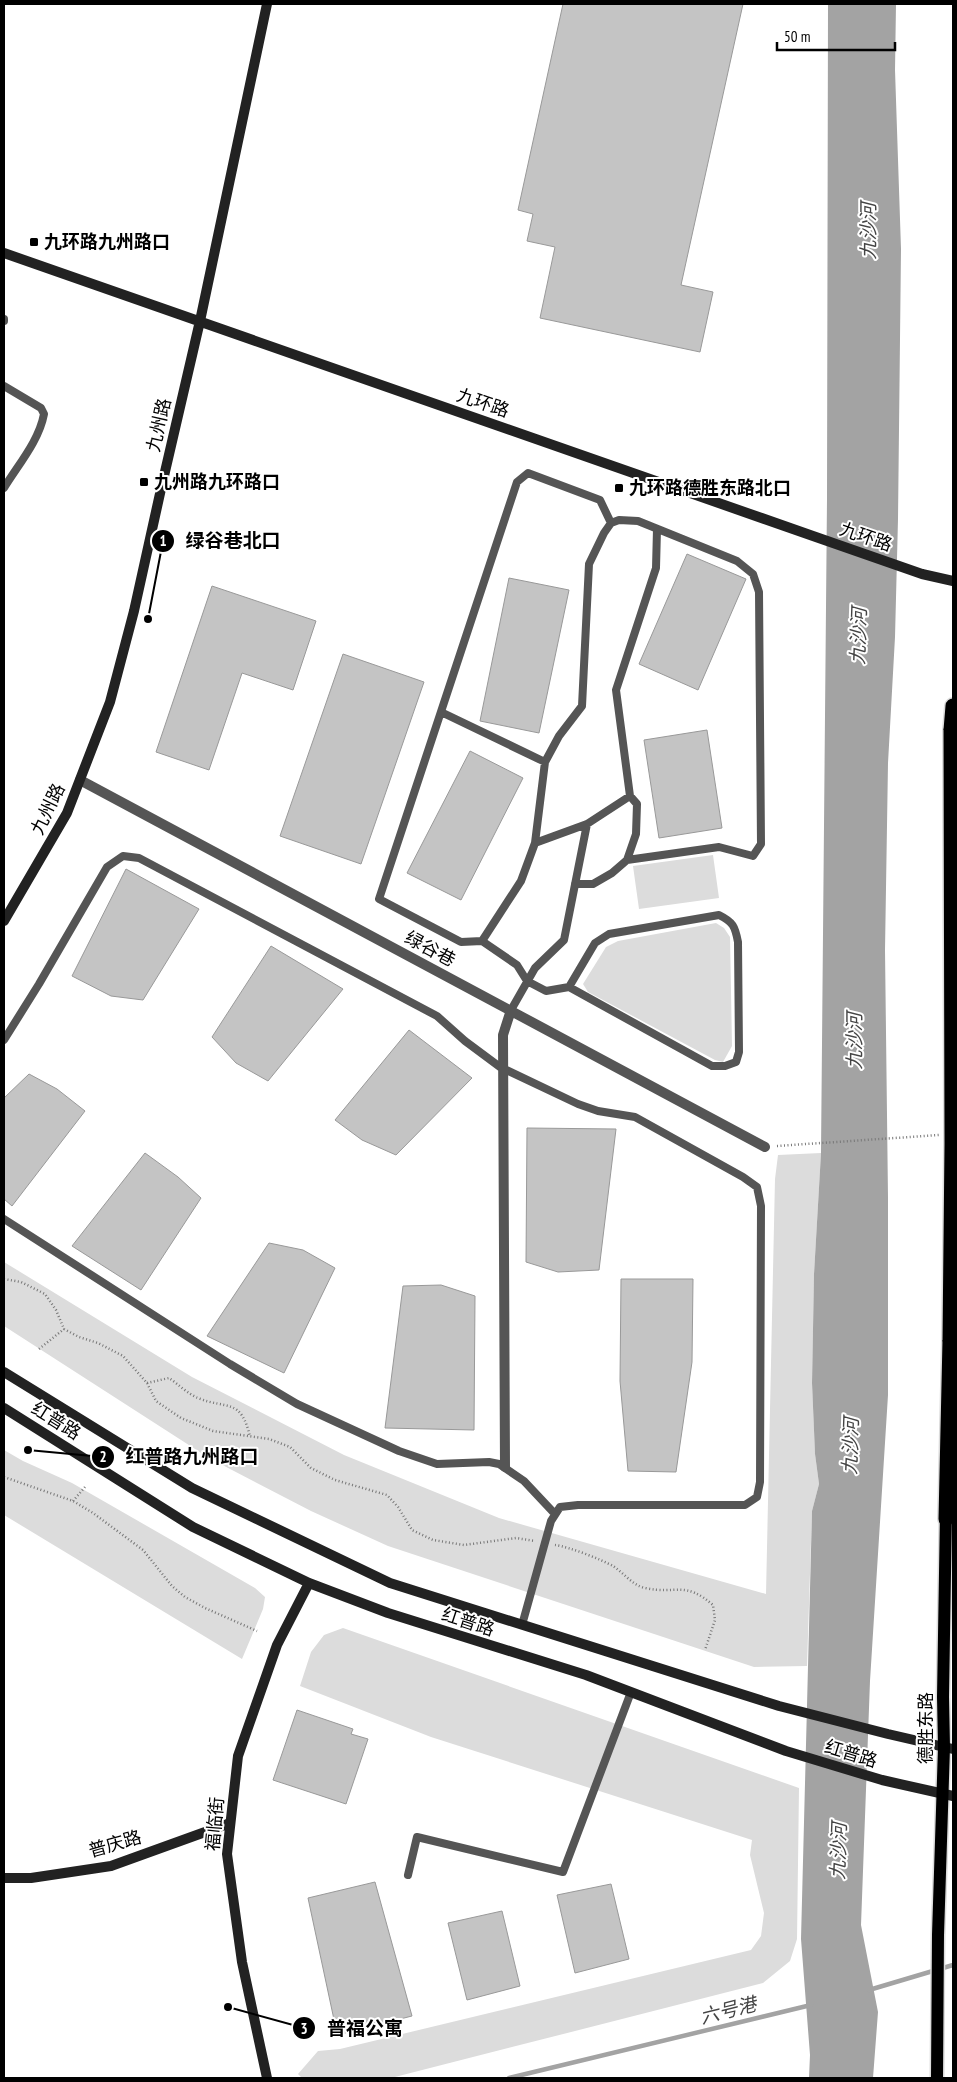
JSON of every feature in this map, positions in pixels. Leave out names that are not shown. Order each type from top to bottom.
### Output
[{"type":"highway","points":[[946,1520],[952,1144],[951,730],[953,706]]},
{"type":"main road","name":"德胜东路","points":[[937,2078],[938,1936],[948,1796],[946,1520],[953,1379]]},
{"type":"street","name":"九州路","points":[[4,921],[67,813],[110,702],[134,611],[160,489],[200,321],[267,4]]},
{"type":"street","name":"九环路","points":[[4,253],[922,574],[953,581]]},
{"type":"street","name":"绿谷巷","points":[[80,780],[766,1146]]},
{"type":"street","points":[[505,1467],[503,1034],[511,1010]]},
{"type":"street","name":"红普路","points":[[4,1372],[201,1492],[390,1583],[779,1706],[949,1748]]},
{"type":"street","name":"红普路","points":[[4,1408],[193,1527],[309,1583],[388,1613],[586,1675],[786,1751],[882,1780],[948,1796]]},
{"type":"street","name":"福临街","points":[[267,2078],[242,1962],[227,1854],[238,1756],[276,1645],[309,1583]]},
{"type":"street","name":"普庆路","points":[[4,1878],[31,1878],[111,1866],[230,1823]]},
{"type":"lane","points":[[4,386],[41,408],[44,414],[37,436],[4,488]]},
{"type":"lane","points":[[569,987],[595,943],[609,934],[718,915],[731,922],[736,931],[738,942],[739,1052],[736,1062],[725,1066],[712,1066],[569,987],[546,991],[527,981],[517,965],[482,941],[461,942],[378,900],[517,482],[528,473],[600,500],[611,524]]},
{"type":"lane","points":[[482,941],[521,881],[535,843],[545,762],[559,736],[582,706],[589,564],[604,533],[611,524],[619,520],[638,521],[737,561],[753,574],[759,592],[761,844],[753,856],[719,847],[627,860]]},
{"type":"lane","points":[[575,884],[594,884],[612,873],[627,860],[636,834],[637,804],[630,796],[616,690],[656,568],[657,529]]},
{"type":"lane","points":[[441,712],[545,762]]},
{"type":"lane","points":[[535,843],[587,824],[630,796]]},
{"type":"lane","points":[[511,1010],[535,968],[564,940],[587,824]]},
{"type":"lane","points":[[4,1040],[39,984],[107,866],[123,856],[139,858],[437,1016],[465,1041],[503,1068],[578,1104],[598,1111],[635,1117],[743,1177],[757,1187],[761,1206],[760,1482],[757,1497],[746,1505],[578,1505],[560,1507],[551,1521],[522,1625]]},
{"type":"lane","points":[[4,1219],[230,1364],[297,1404],[399,1451],[437,1464],[489,1462],[505,1467],[524,1481],[556,1514]]},
{"type":"lane","points":[[408,1875],[417,1837],[563,1872],[631,1692]]},
{"type":"path","points":[[766,1146],[944,1135]]},
{"type":"path","points":[[4,1279],[21,1282],[45,1294],[56,1310],[64,1329],[123,1356],[148,1383],[156,1400],[181,1418],[213,1431],[269,1439],[290,1447],[311,1468],[335,1480],[387,1496],[398,1507],[412,1530],[433,1540],[464,1545],[516,1538],[564,1546],[613,1566],[628,1579],[643,1588],[690,1589],[713,1605],[715,1620],[705,1650]]},
{"type":"path","points":[[40,1349],[64,1329]]},
{"type":"path","points":[[148,1383],[169,1378],[196,1397],[208,1402],[227,1405],[238,1410],[247,1423],[250,1437]]},
{"type":"path","points":[[4,1477],[73,1501],[93,1513],[143,1550],[172,1586],[185,1597],[257,1631]]},
{"type":"path","points":[[73,1501],[85,1487]]},
{"type":"shaded area","points":[[713,855],[719,898],[639,909],[633,866]]},
{"type":"shaded area","points":[[716,923],[724,928],[730,937],[732,1046],[723,1062],[715,1060],[588,992],[583,984],[606,947],[618,941]]},
{"type":"shaded area","points":[[821,1153],[814,1274],[812,1383],[815,1454],[819,1484],[812,1511],[807,1666],[754,1667],[388,1546],[311,1511],[209,1458],[4,1326],[4,1262],[192,1377],[344,1455],[499,1518],[766,1594],[775,1179],[778,1155]]},
{"type":"shaded area","points":[[4,1450],[23,1461],[72,1483],[255,1588],[265,1597],[263,1609],[242,1659],[4,1515]]},
{"type":"shaded area","points":[[343,1628],[799,1788],[797,1939],[790,1961],[763,1983],[391,2078],[302,2078],[298,2074],[318,2051],[340,2049],[751,1950],[761,1936],[764,1913],[750,1855],[752,1840],[431,1737],[300,1686],[311,1652],[324,1635]]},
{"type":"water","name":"九沙河","points":[[828,4],[896,4],[895,70],[901,249],[898,519],[895,637],[888,763],[885,950],[888,1395],[870,1681],[861,1925],[878,2012],[873,2078],[809,2078],[810,2055],[801,1939],[812,1511],[819,1484],[815,1454],[812,1383],[814,1274],[821,1153],[827,499]]},
{"type":"building","points":[[563,4],[743,4],[681,285],[713,292],[700,352],[540,318],[555,247],[527,241],[533,214],[518,210]]},
{"type":"building","points":[[687,554],[746,579],[698,690],[639,664]]},
{"type":"building","points":[[509,578],[569,590],[539,733],[480,721]]},
{"type":"building","points":[[212,586],[316,621],[293,690],[242,673],[209,770],[156,752]]},
{"type":"building","points":[[343,654],[424,682],[361,864],[280,836]]},
{"type":"building","points":[[707,730],[722,828],[659,838],[644,740]]},
{"type":"building","points":[[470,751],[523,778],[461,900],[407,873]]},
{"type":"building","points":[[126,869],[199,909],[143,1000],[111,996],[72,976]]},
{"type":"building","points":[[271,946],[343,989],[268,1081],[236,1063],[212,1037]]},
{"type":"building","points":[[409,1030],[472,1078],[396,1155],[362,1140],[335,1120]]},
{"type":"building","points":[[29,1074],[57,1089],[85,1111],[12,1206],[4,1199],[4,1098]]},
{"type":"building","points":[[527,1128],[616,1129],[599,1270],[558,1272],[526,1262]]},
{"type":"building","points":[[145,1153],[178,1177],[201,1198],[141,1290],[72,1246]]},
{"type":"building","points":[[269,1243],[303,1250],[335,1268],[284,1373],[207,1336]]},
{"type":"building","points":[[621,1279],[693,1279],[692,1362],[676,1472],[628,1471],[620,1381]]},
{"type":"building","points":[[441,1285],[475,1296],[474,1430],[385,1428],[403,1286]]},
{"type":"building","points":[[297,1710],[353,1729],[351,1734],[368,1739],[346,1804],[273,1780]]},
{"type":"building","points":[[375,1882],[412,2016],[341,2034],[336,2029],[308,1898]]},
{"type":"building","points":[[611,1884],[629,1959],[575,1973],[557,1895]]},
{"type":"building","points":[[502,1911],[520,1986],[467,2000],[448,1923]]},
{"type":"waterway","name":"六号港","points":[[869,1990],[953,1965]]},
{"type":"waterway","name":"六号港","points":[[509,2078],[811,2005]]},
{"type":"place","name":"九环路九州路口","points":[[34,242]]},
{"type":"place","name":"九州路九环路口","points":[[144,482]]},
{"type":"place","name":"九环路德胜东路北口","points":[[619,488]]},
{"type":"place","name":"绿谷巷北口","points":[[148,619]]},
{"type":"place","name":"红普路九州路口","points":[[28,1450]]},
{"type":"place","name":"普福公寓","points":[[228,2007]]}]
